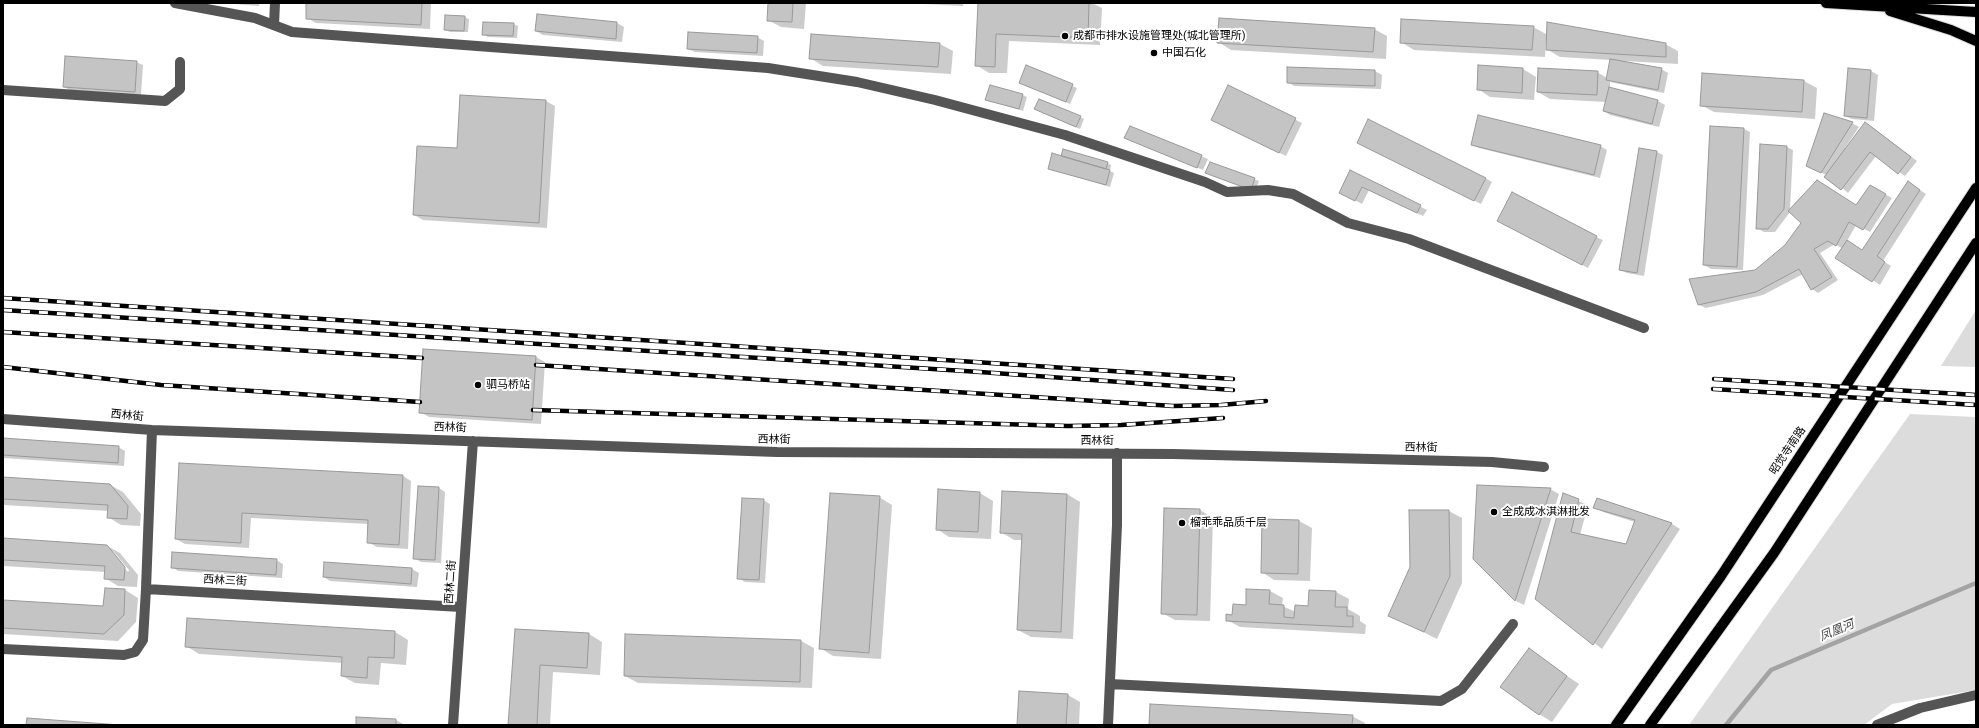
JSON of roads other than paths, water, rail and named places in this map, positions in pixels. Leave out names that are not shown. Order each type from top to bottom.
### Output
[{"type":"main road","points":[[1826,3],[1976,12]]},
{"type":"main road","points":[[1875,6],[1951,30],[1976,41]]},
{"type":"main road","name":"昭觉寺南路","points":[[1616,725],[1721,576],[1976,188]]},
{"type":"main road","points":[[1650,725],[1774,553],[1976,243]]},
{"type":"street","points":[[174,3],[255,18],[292,32],[768,68],[858,82],[935,100],[1065,135],[1206,182],[1227,192],[1268,190],[1293,194],[1348,223],[1409,239],[1644,328]]},
{"type":"street","points":[[274,25],[275,3]]},
{"type":"street","points":[[3,90],[165,101],[180,89],[180,62]]},
{"type":"street","name":"西林街","points":[[3,418],[152,430],[777,452],[1117,453],[1492,462],[1544,467]]},
{"type":"street","points":[[3,649],[124,655],[135,652],[143,640],[152,430]]},
{"type":"street","name":"西林二街","points":[[453,725],[473,441]]},
{"type":"street","points":[[1108,725],[1117,525],[1117,453]]},
{"type":"street","name":"西林三街","points":[[146,589],[461,607]]},
{"type":"street","points":[[1110,684],[1441,700],[1462,689],[1513,624]]},
{"type":"street","points":[[1877,725],[1920,708],[1976,695]]},
{"type":"waterway","name":"凤凰河","points":[[1726,725],[1771,670],[1976,583]]},
{"type":"railway","points":[[3,298],[1233,379]]},
{"type":"railway","points":[[3,310],[980,372],[1233,390]]},
{"type":"railway","points":[[3,332],[422,358]]},
{"type":"railway","points":[[536,365],[1173,406],[1221,405],[1266,401]]},
{"type":"railway","points":[[3,367],[161,385],[420,402]]},
{"type":"railway","points":[[1714,379],[1976,395]]},
{"type":"railway","points":[[1713,389],[1976,405]]},
{"type":"railway","points":[[533,410],[1068,426],[1121,425],[1223,418]]},
{"type":"place","name":"成都市排水设施管理处(城北管理所)","points":[[1065,36]]},
{"type":"place","name":"中国石化","points":[[1154,53]]},
{"type":"place","name":"驷马桥站","points":[[478,385]]},
{"type":"place","name":"全成成冰淇淋批发","points":[[1494,512]]},
{"type":"place","name":"榴乖乖品质千层","points":[[1182,523]]}]
